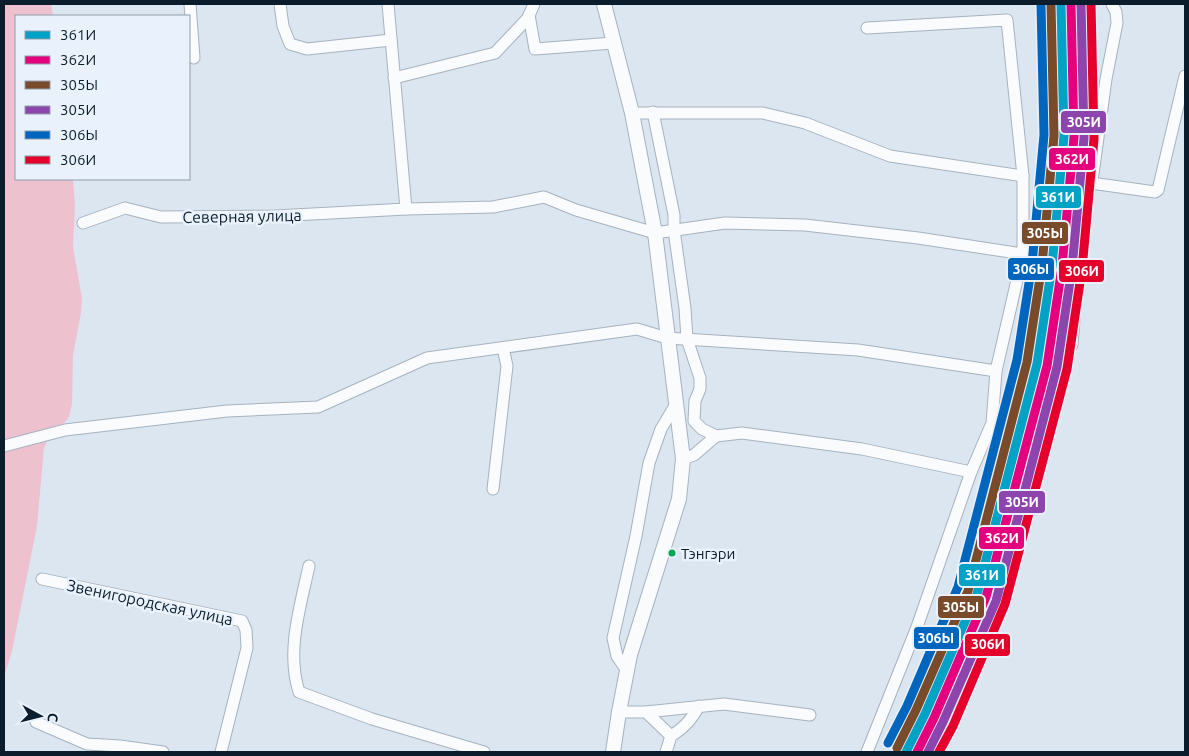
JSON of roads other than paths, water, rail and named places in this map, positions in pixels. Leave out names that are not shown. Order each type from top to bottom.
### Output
[{"type":"street","points":[[190,4],[194,58]]},
{"type":"street","points":[[280,4],[283,26],[290,44],[307,49],[391,40]]},
{"type":"street","points":[[388,4],[406,209]]},
{"type":"street","points":[[394,78],[495,53],[528,18],[534,4]]},
{"type":"street","points":[[604,4],[632,112],[655,233],[683,458],[679,499],[630,655],[613,752]]},
{"type":"street","points":[[1072,345],[1084,199],[1092,184],[1106,79],[1116,23],[1116,12],[1112,4]]},
{"type":"street","points":[[529,15],[535,49],[613,43]]},
{"type":"street","points":[[867,28],[1007,20],[1023,176],[1023,254],[996,371],[992,423],[971,472],[917,627],[867,752]]},
{"type":"street","points":[[1092,184],[1155,192],[1158,190],[1185,76]]},
{"type":"street","points":[[632,112],[762,113],[805,123],[890,156],[1023,176]]},
{"type":"street","points":[[653,112],[674,215],[674,230],[685,308],[687,339],[700,378],[700,389],[695,401],[694,421],[702,429],[716,436],[742,434],[862,449],[971,472]]},
{"type":"street","name":"Северная улица","points":[[83,223],[124,208],[161,217],[274,216],[406,209],[493,207],[544,196],[576,210],[655,233]]},
{"type":"street","points":[[655,233],[725,224],[805,225],[918,238],[1023,254]]},
{"type":"street","points":[[4,446],[64,430],[227,411],[318,407],[426,358],[637,329],[667,338],[858,350],[996,371]]},
{"type":"street","points":[[493,490],[507,366],[503,348]]},
{"type":"street","points":[[627,671],[617,656],[613,638],[636,536],[649,463],[661,429],[676,404]]},
{"type":"street","points":[[683,458],[694,455],[716,436]]},
{"type":"street","points":[[308,566],[294,642],[293,666],[300,692],[372,719],[484,752]]},
{"type":"street","name":"Звенигородская улица","points":[[42,579],[242,621],[246,630],[247,648],[221,752]]},
{"type":"street","points":[[619,712],[646,712],[724,704],[810,715]]},
{"type":"street","points":[[666,752],[671,736],[687,724],[699,706]]},
{"type":"street","points":[[646,712],[671,736]]},
{"type":"street","points":[[36,722],[88,744],[163,752]]},
{"type":"place","name":"Тэнгэри","points":[[672,553]]}]
